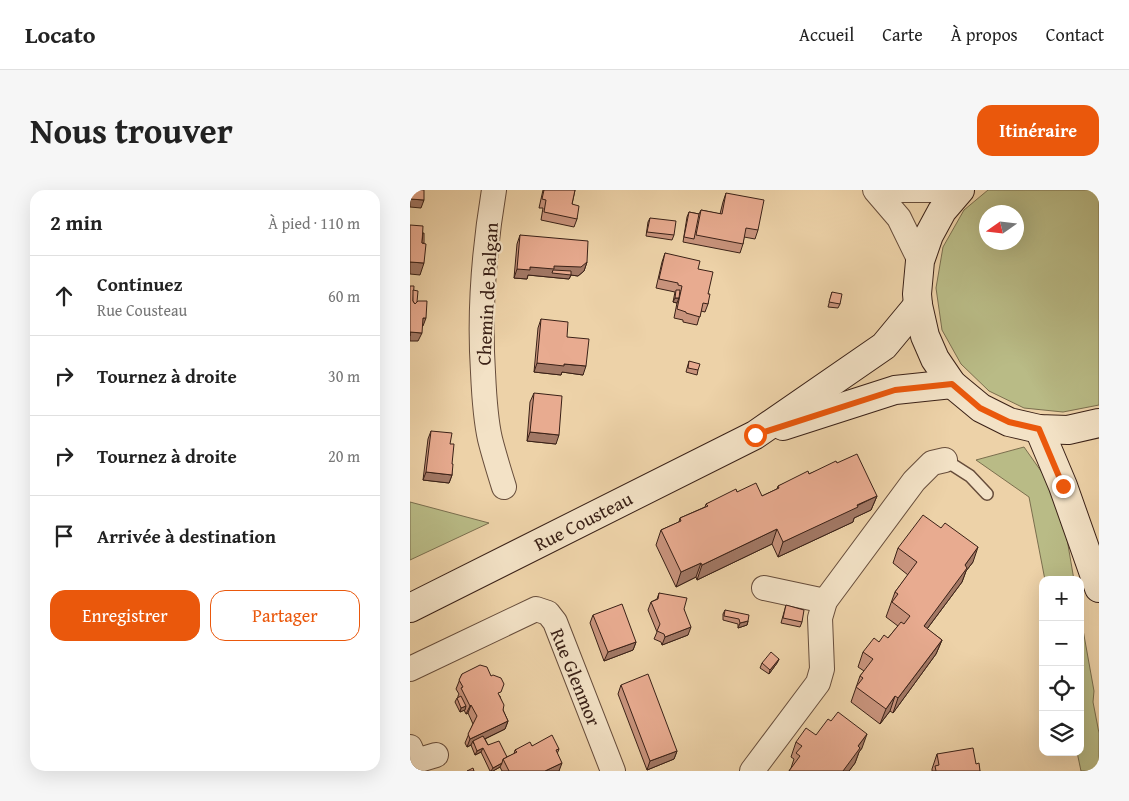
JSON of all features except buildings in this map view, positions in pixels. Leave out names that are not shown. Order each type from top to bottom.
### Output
[{"type":"main road","points":[[960,190],[942,211],[929,235],[920,261],[918,305],[925,336],[935,359],[952,384],[980,408],[1009,422],[1039,429],[1068,430],[1099,423]]},
{"type":"main road","name":"Rue Cousteau","points":[[410,608],[755,435],[884,346],[918,305]]},
{"type":"main road","name":"Rue Cousteau","points":[[755,435],[895,390],[952,384]]},
{"type":"main road","points":[[1039,429],[1063,486],[1099,588]]},
{"type":"street","name":"Chemin de Balgan","points":[[494,190],[483,280],[481,337],[484,393],[490,438],[504,487]]},
{"type":"street","points":[[877,190],[960,190]]},
{"type":"street","points":[[877,190],[899,218],[920,261]]},
{"type":"street","points":[[752,771],[818,683],[822,669],[820,618],[825,601],[914,481],[932,463],[945,460]]},
{"type":"street","points":[[764,588],[825,601]]},
{"type":"street","name":"Rue Glenmor","points":[[410,669],[536,609],[548,613],[554,622],[614,771]]},
{"type":"street","points":[[410,747],[416,760],[436,755]]},
{"type":"lane","points":[[945,460],[970,476],[987,494]]},
{"type":"green space","points":[[988,190],[1099,190],[1099,405],[1063,412],[1024,408],[989,391],[961,364],[942,330],[936,288],[943,247],[964,210]]},
{"type":"green space","points":[[1024,447],[1060,498],[1073,576],[1044,576],[1029,497],[976,460]]},
{"type":"green space","points":[[410,502],[489,523],[410,560]]},
{"type":"green space","points":[[1084,635],[1099,733],[1099,771],[1081,771],[1078,756],[1084,756]]},
{"type":"route","points":[[755,435],[895,390],[952,384],[980,408],[1009,422],[1039,429],[1063,486]]}]
